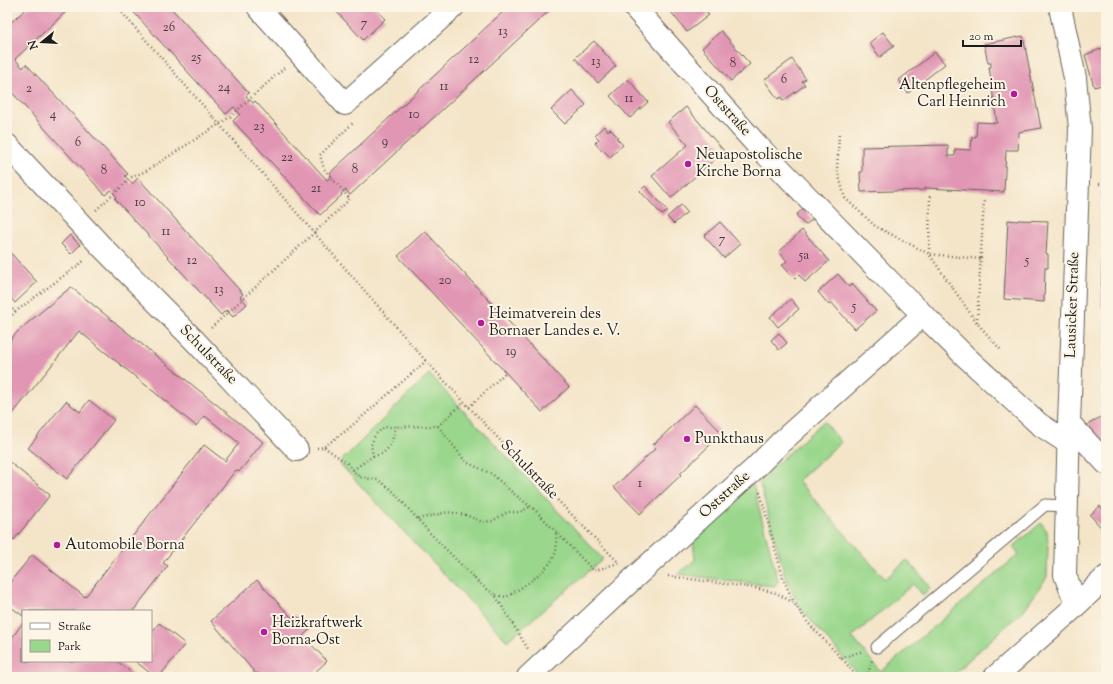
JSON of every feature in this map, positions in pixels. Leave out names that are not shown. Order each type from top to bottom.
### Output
[{"type":"street","points":[[258,7],[345,104],[453,7]]},
{"type":"street","name":"Oststraße","points":[[634,7],[757,144],[923,315],[966,357],[1040,424],[1068,433],[1106,463]]},
{"type":"street","name":"Lausicker Straße","points":[[1060,7],[1075,78],[1080,129],[1068,433],[1065,575],[1072,593],[1079,602]]},
{"type":"street","name":"Schulstraße","points":[[7,145],[102,247],[195,341],[297,450]]},
{"type":"street","name":"Oststraße","points":[[528,677],[626,571],[753,470],[781,442],[923,315]]},
{"type":"street","points":[[995,677],[1106,577]]},
{"type":"lane","points":[[877,647],[1045,505],[1067,506]]},
{"type":"path","name":"Schulstraße","points":[[117,7],[426,361],[526,468],[626,571]]},
{"type":"path","points":[[81,224],[132,177],[146,171],[230,117],[300,54]]},
{"type":"path","points":[[195,341],[350,199],[324,169],[320,155],[358,119],[345,104]]},
{"type":"path","points":[[839,135],[837,169],[845,198],[875,226],[929,254],[981,259]]},
{"type":"path","points":[[930,196],[929,254],[977,323],[1001,350]]},
{"type":"path","points":[[977,323],[984,200]]},
{"type":"path","points":[[7,321],[15,312],[102,247]]},
{"type":"path","points":[[7,303],[15,312]]},
{"type":"path","points":[[297,450],[324,447],[347,430],[426,361]]},
{"type":"path","points":[[469,407],[505,373]]},
{"type":"path","points":[[373,456],[371,445],[375,434],[384,426],[438,426],[464,402]]},
{"type":"path","points":[[353,470],[373,456],[382,454],[390,444],[395,426]]},
{"type":"path","points":[[438,426],[466,462],[492,474],[531,506],[594,571],[626,571],[755,588],[776,593],[794,604]]},
{"type":"path","points":[[324,447],[347,463],[359,477],[378,480],[391,489],[478,583],[495,595],[529,651]]},
{"type":"path","points":[[753,470],[783,578],[794,604],[809,624],[857,677]]},
{"type":"path","points":[[418,519],[448,512],[466,515],[482,522],[492,521],[508,512],[520,512],[531,506]]},
{"type":"path","points":[[495,595],[506,597],[549,565],[556,551],[556,532]]},
{"type":"path","points":[[841,658],[877,647]]},
{"type":"green space","points":[[429,374],[603,559],[507,641],[339,463]]},
{"type":"green space","points":[[824,421],[841,442],[798,481],[885,579],[907,560],[931,587],[923,595],[913,584],[852,637],[881,672],[1019,554],[1013,547],[1041,523],[1047,531],[1047,577],[1024,610],[950,677],[860,677],[800,608],[784,573],[759,480]]},
{"type":"green space","points":[[751,477],[778,581],[775,586],[678,574],[695,560],[692,530]]},
{"type":"building","points":[[28,7],[71,7],[15,59],[23,68],[26,64],[128,174],[125,176],[132,184],[138,178],[243,294],[240,297],[247,304],[233,317],[226,310],[221,315],[115,199],[117,197],[111,190],[105,195],[7,87],[7,81],[9,80],[7,78],[7,26]]},
{"type":"building","points":[[129,7],[170,7],[249,93],[246,96],[253,103],[255,101],[327,180],[332,176],[330,173],[508,7],[553,7],[350,195],[346,190],[320,215],[233,121],[240,114],[234,107],[226,114]]},
{"type":"building","points":[[332,7],[374,7],[385,19],[363,40]]},
{"type":"building","points":[[667,7],[703,7],[709,15],[687,32]]},
{"type":"building","points":[[721,31],[750,64],[731,81],[702,48]]},
{"type":"building","points":[[883,32],[894,46],[880,57],[869,43]]},
{"type":"building","name":"Altenpflegeheim Carl Heinrich","points":[[1023,36],[1041,128],[1019,132],[1018,150],[1006,150],[1004,192],[925,188],[925,190],[861,192],[860,172],[862,172],[862,147],[948,145],[948,156],[955,156],[955,149],[971,150],[972,137],[976,137],[977,122],[997,123],[989,67],[991,67],[991,63],[988,63],[984,44]]},
{"type":"building","points":[[594,41],[616,66],[598,83],[575,58]]},
{"type":"building","points":[[1106,47],[1106,84],[1094,87],[1085,55]]},
{"type":"building","points":[[935,52],[945,64],[908,93],[899,80]]},
{"type":"building","points":[[792,59],[806,79],[802,81],[805,85],[783,101],[781,97],[778,99],[764,80]]},
{"type":"building","points":[[628,79],[648,102],[630,118],[610,96]]},
{"type":"building","points":[[572,90],[586,105],[565,124],[551,110]]},
{"type":"building","name":"Neuapostolische Kirche Borna","points":[[686,107],[724,151],[671,198],[652,176],[688,145],[668,122]]},
{"type":"building","points":[[604,126],[608,131],[610,129],[618,137],[616,138],[623,145],[610,157],[595,143],[599,139],[595,135]]},
{"type":"building","points":[[645,186],[668,211],[662,215],[640,191]]},
{"type":"building","points":[[1104,191],[1106,191],[1106,308],[1101,308]]},
{"type":"building","points":[[681,205],[687,212],[674,224],[667,217]]},
{"type":"building","points":[[803,209],[813,219],[805,225],[796,215]]},
{"type":"building","points":[[1008,220],[1048,221],[1046,254],[1048,254],[1048,268],[1045,268],[1044,302],[1004,299]]},
{"type":"building","points":[[720,222],[740,244],[724,258],[704,236]]},
{"type":"building","points":[[802,230],[829,261],[805,282],[799,275],[795,279],[782,265],[787,261],[779,252]]},
{"type":"building","points":[[425,231],[569,387],[542,412],[398,256]]},
{"type":"building","points":[[70,235],[80,245],[71,254],[61,244]]},
{"type":"building","points":[[7,249],[37,282],[15,303],[7,294]]},
{"type":"building","points":[[838,274],[849,287],[852,284],[876,311],[855,329],[831,302],[829,305],[818,292]]},
{"type":"building","points":[[71,287],[263,442],[239,472],[236,470],[163,563],[168,566],[134,610],[22,610],[22,615],[7,604],[7,586],[32,555],[85,597],[204,445],[225,461],[239,443],[205,416],[196,426],[79,331],[7,421],[7,344],[18,331]]},
{"type":"building","points":[[791,299],[799,309],[778,327],[770,317]]},
{"type":"building","points":[[779,333],[787,343],[779,350],[771,340]]},
{"type":"building","points":[[89,400],[114,420],[67,479],[28,448],[66,401],[80,412]]},
{"type":"building","points":[[695,405],[722,433],[640,514],[614,487],[656,448],[653,445]]},
{"type":"building","points":[[1106,414],[1106,452],[1083,427]]},
{"type":"building","points":[[7,460],[50,495],[14,540],[7,535]]},
{"type":"building","points":[[1100,506],[1106,513],[1106,533],[1090,515]]},
{"type":"building","name":"Heizkraftwerk Borna-Ost","points":[[257,580],[292,618],[296,616],[312,627],[303,636],[327,661],[310,677],[262,677],[258,673],[256,674],[211,621]]},
{"type":"building","points":[[159,623],[185,644],[159,677],[155,677],[136,662],[152,662],[152,632]]},
{"type":"building","points":[[22,624],[22,662],[118,662],[137,677],[17,677],[9,670],[7,644]]},
{"type":"place","name":"Altenpflegeheim Carl Heinrich","points":[[1014,94]]},
{"type":"place","name":"Neuapostolische Kirche Borna","points":[[688,164]]},
{"type":"place","name":"Heimatverein des Bornaer Landes e. V.","points":[[481,323]]},
{"type":"place","name":"Punkthaus","points":[[687,439]]},
{"type":"place","name":"Automobile Borna","points":[[57,545]]},
{"type":"place","name":"Heizkraftwerk Borna-Ost","points":[[264,632]]}]
